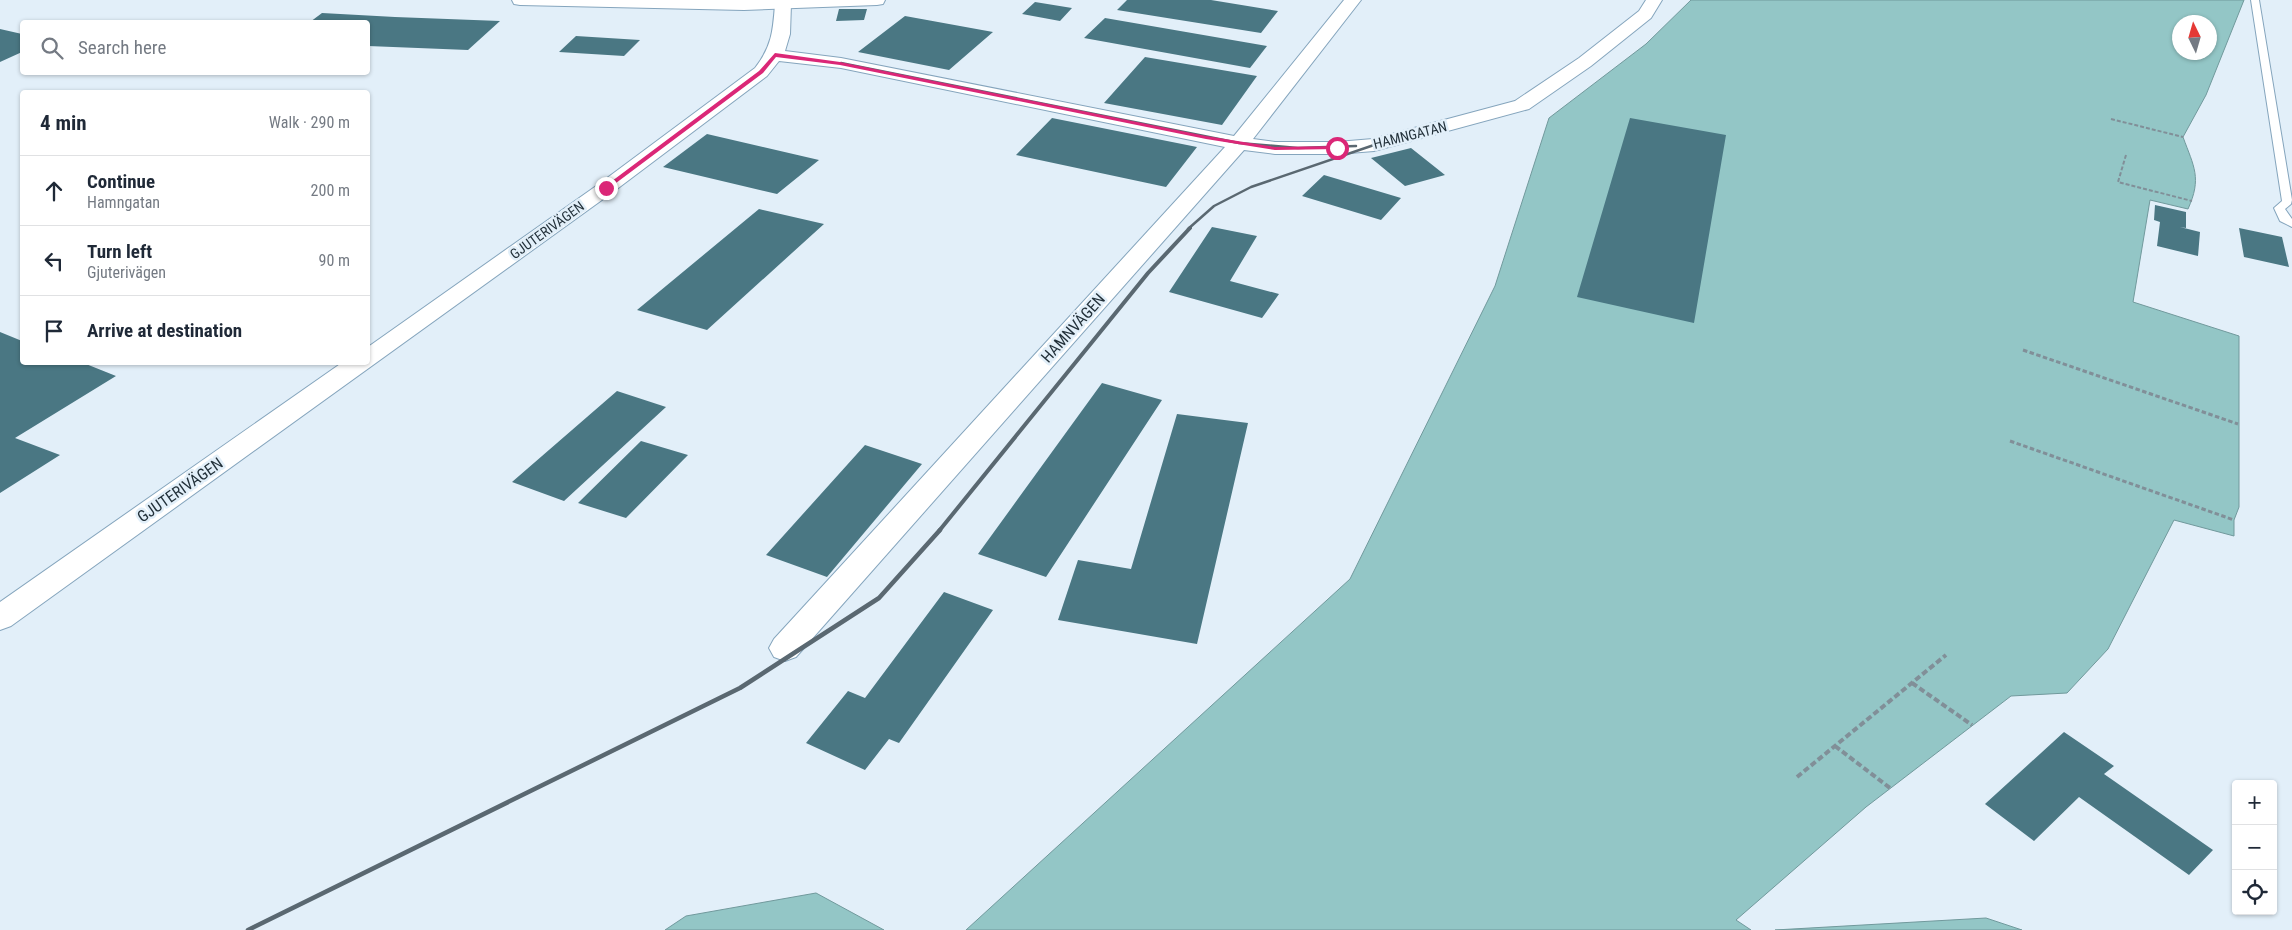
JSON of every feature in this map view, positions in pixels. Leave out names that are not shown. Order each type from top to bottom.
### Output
[{"type":"street","points":[[520,0],[783,4],[877,0]]},
{"type":"street","name":"HAMNVÄGEN","points":[[785,648],[1239,143],[1353,0]]},
{"type":"street","name":"HAMNGATAN","points":[[775,55],[840,63],[1239,143],[1300,149],[1374,145],[1522,105],[1585,62],[1645,14],[1654,0]]},
{"type":"street","name":"GJUTERIVÄGEN","points":[[370,357],[614,182],[761,72],[775,55],[781,41],[783,4]]},
{"type":"street","name":"GJUTERIVÄGEN","points":[[0,618],[357,365]]},
{"type":"lane","points":[[2255,0],[2287,202],[2279,208],[2284,219],[2292,224]]},
{"type":"path","points":[[2111,119],[2183,137]]},
{"type":"path","points":[[2126,155],[2118,182],[2192,201]]},
{"type":"path","points":[[2023,350],[2238,424]]},
{"type":"path","points":[[2010,441],[2234,520]]},
{"type":"path","points":[[1797,778],[1946,655]]},
{"type":"path","points":[[1912,683],[1972,725]]},
{"type":"path","points":[[1835,746],[1890,788]]},
{"type":"shaded area","points":[[1691,0],[2244,0],[2206,95],[2183,137],[2195,173],[2195,189],[2188,209],[2150,200],[2133,302],[2239,336],[2239,507],[2234,520],[2234,536],[2174,520],[2108,649],[2067,693],[2011,696],[1866,807],[1736,920],[1751,930],[966,930],[1350,579],[1495,286],[1549,118],[1646,44]]},
{"type":"shaded area","points":[[816,893],[884,930],[665,930],[686,916]]},
{"type":"shaded area","points":[[1986,918],[2022,930],[1775,930]]},
{"type":"building","points":[[1127,0],[1211,0],[1278,11],[1261,33],[1117,10]]},
{"type":"building","points":[[1035,2],[1072,8],[1060,21],[1022,14]]},
{"type":"building","points":[[839,9],[867,9],[864,20],[836,21]]},
{"type":"building","points":[[322,13],[500,21],[468,50],[370,46],[370,20],[313,20]]},
{"type":"building","points":[[905,16],[993,32],[949,70],[858,52]]},
{"type":"building","points":[[1105,18],[1267,46],[1250,68],[1084,38]]},
{"type":"building","points":[[0,29],[20,34],[20,53],[0,62]]},
{"type":"building","points":[[576,36],[640,40],[624,56],[559,52]]},
{"type":"building","points":[[1145,57],[1257,76],[1222,125],[1104,103]]},
{"type":"building","points":[[1052,118],[1197,147],[1166,187],[1016,155]]},
{"type":"building","points":[[1630,118],[1726,135],[1694,323],[1577,297]]},
{"type":"building","points":[[707,134],[819,160],[777,194],[663,167]]},
{"type":"building","points":[[1411,148],[1445,175],[1405,186],[1371,158]]},
{"type":"building","points":[[1324,175],[1401,198],[1381,220],[1302,196]]},
{"type":"building","points":[[2155,205],[2186,212],[2186,228],[2180,227],[2200,232],[2198,256],[2157,246],[2160,222],[2154,220]]},
{"type":"building","points":[[759,209],[824,224],[707,330],[637,310]]},
{"type":"building","points":[[1212,227],[1257,236],[1230,281],[1279,294],[1262,318],[1169,292]]},
{"type":"building","points":[[2239,228],[2282,237],[2289,267],[2244,257]]},
{"type":"building","points":[[0,332],[20,340],[20,365],[88,365],[116,376],[15,438],[60,455],[0,493]]},
{"type":"building","points":[[1102,383],[1162,400],[1046,577],[978,554]]},
{"type":"building","points":[[617,391],[666,407],[564,501],[512,482]]},
{"type":"building","points":[[1177,414],[1248,423],[1197,644],[1058,620],[1078,560],[1131,569]]},
{"type":"building","points":[[641,441],[688,455],[626,518],[578,503]]},
{"type":"building","points":[[865,445],[922,464],[827,577],[766,555]]},
{"type":"building","points":[[944,592],[993,610],[899,743],[889,739],[865,770],[806,743],[848,691],[865,698]]},
{"type":"building","points":[[2064,732],[2114,766],[2104,774],[2213,850],[2189,875],[2079,797],[2034,841],[1985,804]]},
{"type":"railway","points":[[841,63],[1239,143],[1298,148],[1356,146]]},
{"type":"railway","points":[[1188,229],[1214,206],[1251,187],[1374,145]]},
{"type":"railway","points":[[939,531],[1148,273],[1190,228]]},
{"type":"railway","points":[[248,930],[740,688],[879,598],[940,530]]},
{"type":"route","points":[[606,188],[761,72],[775,55],[840,63],[1206,138],[1275,148],[1337,148]]}]
